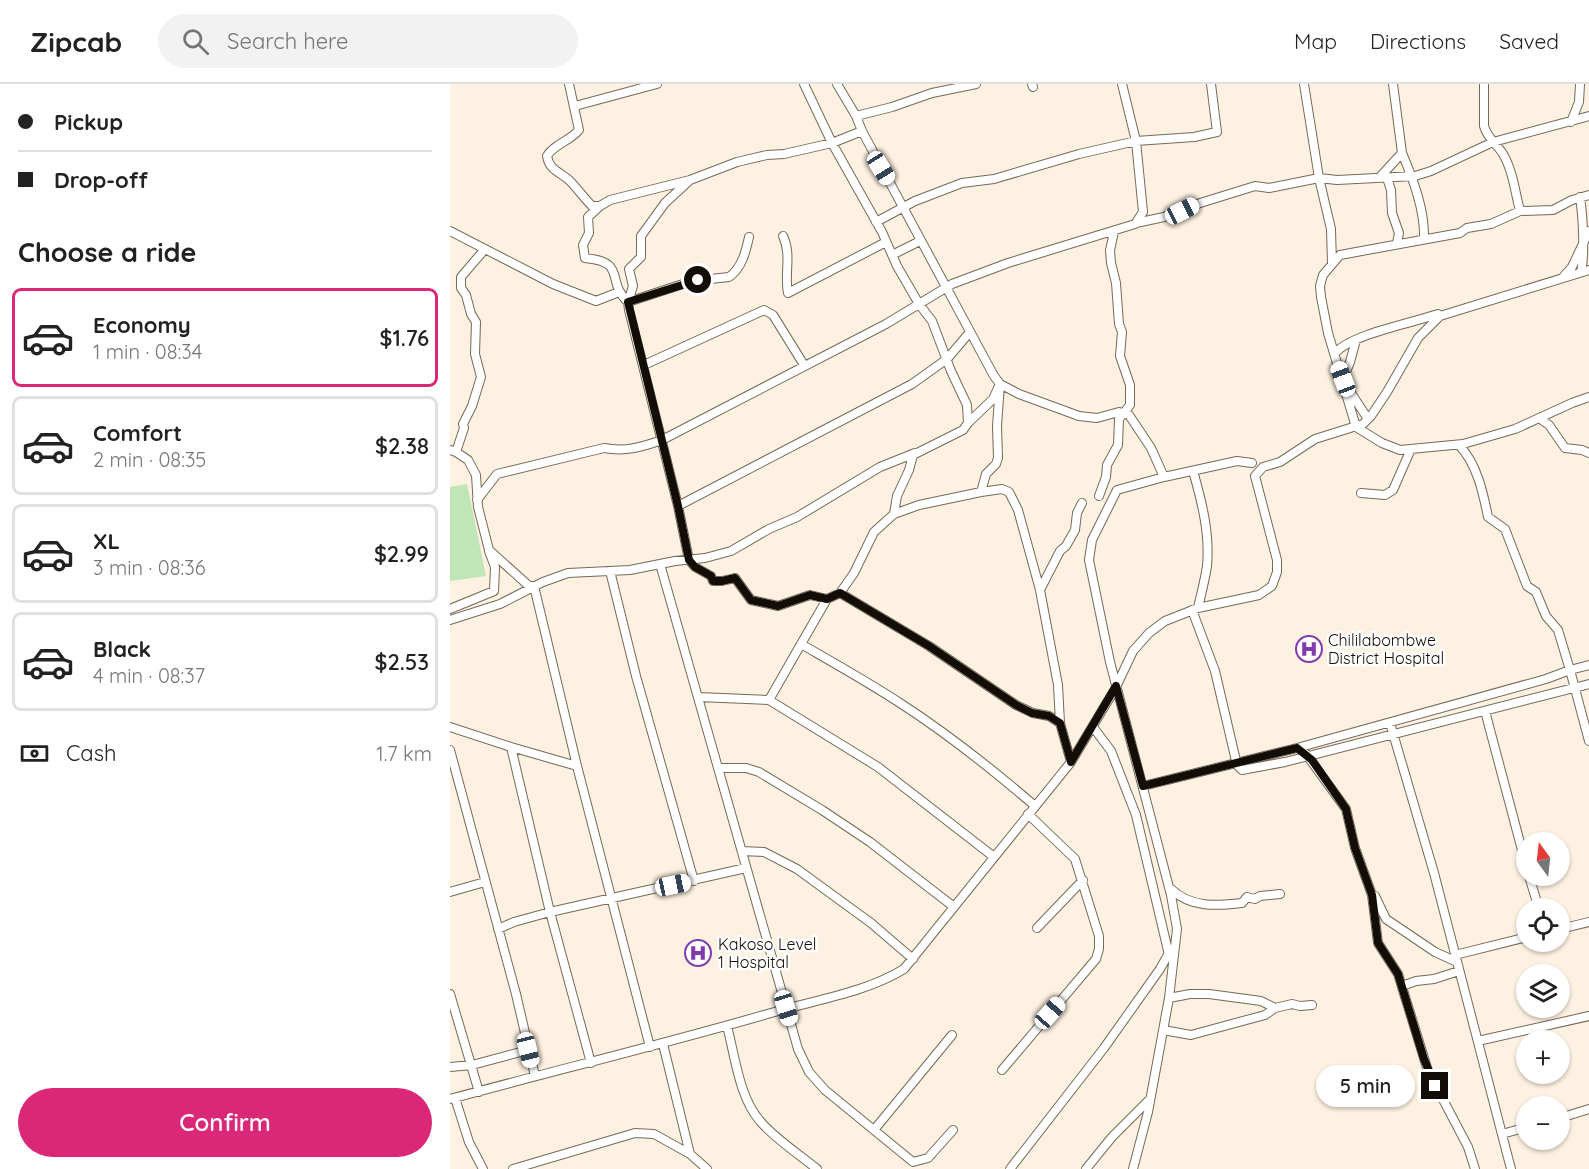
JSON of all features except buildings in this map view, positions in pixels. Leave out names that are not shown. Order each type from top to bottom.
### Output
[{"type":"street","points":[[569,84],[579,130],[550,151],[547,156],[548,161],[592,206],[600,206]]},
{"type":"street","points":[[575,106],[657,84]]},
{"type":"street","points":[[804,84],[891,255],[919,304],[932,321],[967,405],[968,423]]},
{"type":"street","points":[[837,84],[856,116],[945,288],[1000,384],[1019,394],[1079,416],[1097,418],[1119,412],[1124,413],[1131,417],[1137,429],[1147,440],[1164,477]]},
{"type":"street","points":[[856,116],[892,107],[932,93],[976,84]]},
{"type":"street","points":[[1122,84],[1136,141],[1143,212],[1136,223]]},
{"type":"street","points":[[876,222],[903,207],[962,183],[994,179],[1079,154],[1136,141],[1194,137],[1217,132],[1211,84]]},
{"type":"street","points":[[1304,84],[1319,178],[1331,229],[1332,264]]},
{"type":"street","points":[[1393,84],[1402,153],[1412,176],[1425,229],[1424,239]]},
{"type":"street","points":[[1484,84],[1484,126],[1486,133],[1503,153],[1510,168],[1520,211]]},
{"type":"street","points":[[1571,122],[1579,102],[1580,84]]},
{"type":"street","points":[[477,500],[498,474],[604,448],[635,449],[662,440],[886,324],[952,284],[1008,263],[1114,232],[1136,223],[1164,218],[1197,204],[1255,186],[1269,188],[1319,178],[1337,180],[1412,176],[1431,171],[1493,142],[1589,116]]},
{"type":"street","points":[[827,599],[810,595],[778,606],[751,600],[735,578],[713,581],[711,576],[695,567],[689,560],[628,302],[620,292],[612,267],[603,260],[585,258],[583,245],[589,233],[588,217],[610,200],[690,180],[737,162],[767,154],[783,154],[832,143],[862,131]]},
{"type":"street","points":[[1383,178],[1402,153]]},
{"type":"street","points":[[1383,178],[1391,190],[1392,213],[1399,233],[1397,243]]},
{"type":"street","points":[[628,302],[633,286],[629,269],[641,257],[641,236],[665,203],[690,180]]},
{"type":"street","points":[[1589,195],[1553,210],[1520,211],[1491,224],[1467,228],[1460,233],[1340,255],[1323,275],[1320,286],[1328,333],[1356,427],[1393,448],[1411,450],[1459,445],[1515,429],[1589,398]]},
{"type":"street","points":[[1335,353],[1342,345],[1356,339],[1585,272],[1580,197]]},
{"type":"street","points":[[450,231],[554,284],[596,301],[620,292]]},
{"type":"street","points":[[1563,278],[1572,267],[1589,231]]},
{"type":"street","points":[[1099,496],[1104,484],[1107,465],[1118,445],[1119,419],[1130,405],[1130,385],[1120,356],[1122,332],[1110,250],[1114,232]]},
{"type":"street","points":[[783,236],[787,243],[788,293],[886,242]]},
{"type":"street","points":[[628,302],[692,281],[729,277],[740,264],[749,237]]},
{"type":"street","points":[[891,255],[920,241]]},
{"type":"street","points":[[450,609],[494,591],[495,567],[477,500],[476,475],[468,460],[453,451],[464,428],[463,424],[472,406],[481,377],[475,354],[476,322],[461,288],[461,277],[485,249]]},
{"type":"street","points":[[644,365],[764,310],[773,315],[804,365]]},
{"type":"street","points":[[483,1169],[469,1142],[453,1099],[727,1026],[878,982],[904,969],[1071,762],[1116,686],[1133,651],[1149,633],[1165,621],[1195,609],[1259,595],[1272,586],[1277,572],[1277,560],[1255,476],[1263,467],[1280,462],[1315,439],[1363,424],[1387,392],[1418,338],[1431,322],[1448,311]]},
{"type":"street","points":[[678,506],[912,384],[947,359],[970,332]]},
{"type":"street","points":[[1343,381],[1356,339]]},
{"type":"street","points":[[1343,381],[1368,419]]},
{"type":"street","points":[[450,620],[500,604],[534,586],[568,573],[588,570],[630,570],[720,555],[742,546],[760,534],[797,517],[880,467],[963,430],[993,399],[1000,384]]},
{"type":"street","points":[[981,492],[986,474],[996,464],[998,458],[997,426],[1000,384]]},
{"type":"street","points":[[1539,418],[1549,425],[1564,448],[1589,453]]},
{"type":"street","points":[[1459,445],[1465,451],[1482,487],[1488,517],[1505,529],[1527,586],[1536,592],[1546,616],[1558,630],[1589,741]]},
{"type":"street","points":[[1361,493],[1384,495],[1393,490],[1411,450]]},
{"type":"street","points":[[894,514],[899,489],[907,476],[915,453]]},
{"type":"street","points":[[1133,1169],[1150,1098],[1169,998],[1177,929],[1169,888],[1116,686],[1089,560],[1092,540],[1117,490],[1237,461],[1252,463]]},
{"type":"street","points":[[1193,471],[1205,521],[1207,548],[1207,565],[1195,609],[1215,670],[1236,763],[1242,770],[1309,756],[1589,684]]},
{"type":"street","points":[[769,700],[827,599],[840,593],[854,573],[874,532],[894,514],[919,505],[1002,489],[1014,498],[1040,590],[1057,676],[1060,723],[1071,762]]},
{"type":"street","points":[[1040,590],[1060,551],[1066,546],[1075,530],[1077,513],[1082,503]]},
{"type":"street","points":[[489,550],[529,586],[534,586]]},
{"type":"street","points":[[660,564],[720,768],[798,1049],[809,1072],[825,1090],[913,1162],[928,1158],[953,1130]]},
{"type":"street","points":[[609,571],[636,676],[694,880]]},
{"type":"street","points":[[534,586],[577,766],[650,1047]]},
{"type":"street","points":[[840,593],[929,646],[1016,705],[1032,713],[1049,716],[1060,723]]},
{"type":"street","points":[[801,644],[899,702],[934,726],[993,770],[1035,806]]},
{"type":"street","points":[[1143,786],[1390,723],[1589,665]]},
{"type":"street","points":[[698,697],[769,700],[878,767],[994,857]]},
{"type":"street","points":[[1485,711],[1517,832]]},
{"type":"street","points":[[1390,723],[1457,963],[1511,1169]]},
{"type":"street","points":[[450,727],[577,766]]},
{"type":"street","points":[[1093,727],[1111,751],[1136,815],[1172,968]]},
{"type":"street","points":[[511,747],[550,912],[591,1062]]},
{"type":"street","points":[[1297,748],[1309,756],[1346,809],[1355,848],[1369,885],[1386,919],[1435,952],[1457,963]]},
{"type":"street","points":[[450,750],[516,994],[535,1076]]},
{"type":"street","points":[[720,768],[746,768],[759,772],[870,842],[954,908]]},
{"type":"street","points":[[1002,1070],[1096,959],[1100,949],[1099,936],[1075,859],[1028,814]]},
{"type":"street","points":[[742,851],[764,852],[796,869],[871,923],[913,960]]},
{"type":"street","points":[[498,929],[550,912],[746,868]]},
{"type":"street","points":[[1037,928],[1083,880]]},
{"type":"street","points":[[450,892],[485,882]]},
{"type":"street","points":[[1369,885],[1378,943],[1398,974],[1428,1071],[1465,1142],[1475,1169]]},
{"type":"street","points":[[1169,888],[1179,897],[1211,907],[1242,903],[1247,897],[1255,899],[1260,896],[1280,894]]},
{"type":"street","points":[[1570,927],[1589,922]]},
{"type":"street","points":[[1402,986],[1416,981],[1434,980],[1457,963],[1516,941]]},
{"type":"street","points":[[1010,1169],[1104,1048],[1169,953]]},
{"type":"street","points":[[450,993],[479,1092]]},
{"type":"street","points":[[1169,998],[1190,994],[1209,994],[1261,1001],[1275,1008]]},
{"type":"street","points":[[1163,1030],[1191,1035],[1265,1015],[1275,1008],[1312,1005]]},
{"type":"street","points":[[1478,1041],[1589,1016]]},
{"type":"street","points":[[727,1026],[741,1083],[749,1104],[760,1122],[817,1169]]},
{"type":"street","points":[[874,1130],[952,1035]]},
{"type":"street","points":[[663,1044],[690,1154]]},
{"type":"street","points":[[450,1067],[472,1065],[528,1050]]},
{"type":"street","points":[[1086,1169],[1112,1137],[1150,1098]]},
{"type":"street","points":[[1570,1115],[1589,1109]]},
{"type":"street","points":[[1502,1134],[1516,1130]]},
{"type":"street","points":[[513,1169],[635,1133],[654,1134],[690,1154],[707,1169]]},
{"type":"green space","points":[[467,484],[486,576],[450,581],[450,487]]},
{"type":"place","name":"Chililabombwe District Hospital","points":[[1309,649]]},
{"type":"place","name":"Kakoso Level 1 Hospital","points":[[698,953]]},
{"type":"route","points":[[698,280],[628,302],[689,560],[695,567],[711,576],[713,581],[735,578],[751,600],[778,606],[810,595],[827,599],[840,593],[929,646],[1026,711],[1046,714],[1060,723],[1071,762],[1116,686],[1143,786],[1297,748],[1307,754],[1346,809],[1355,848],[1372,895],[1378,943],[1398,974],[1413,1026],[1435,1086]]}]
